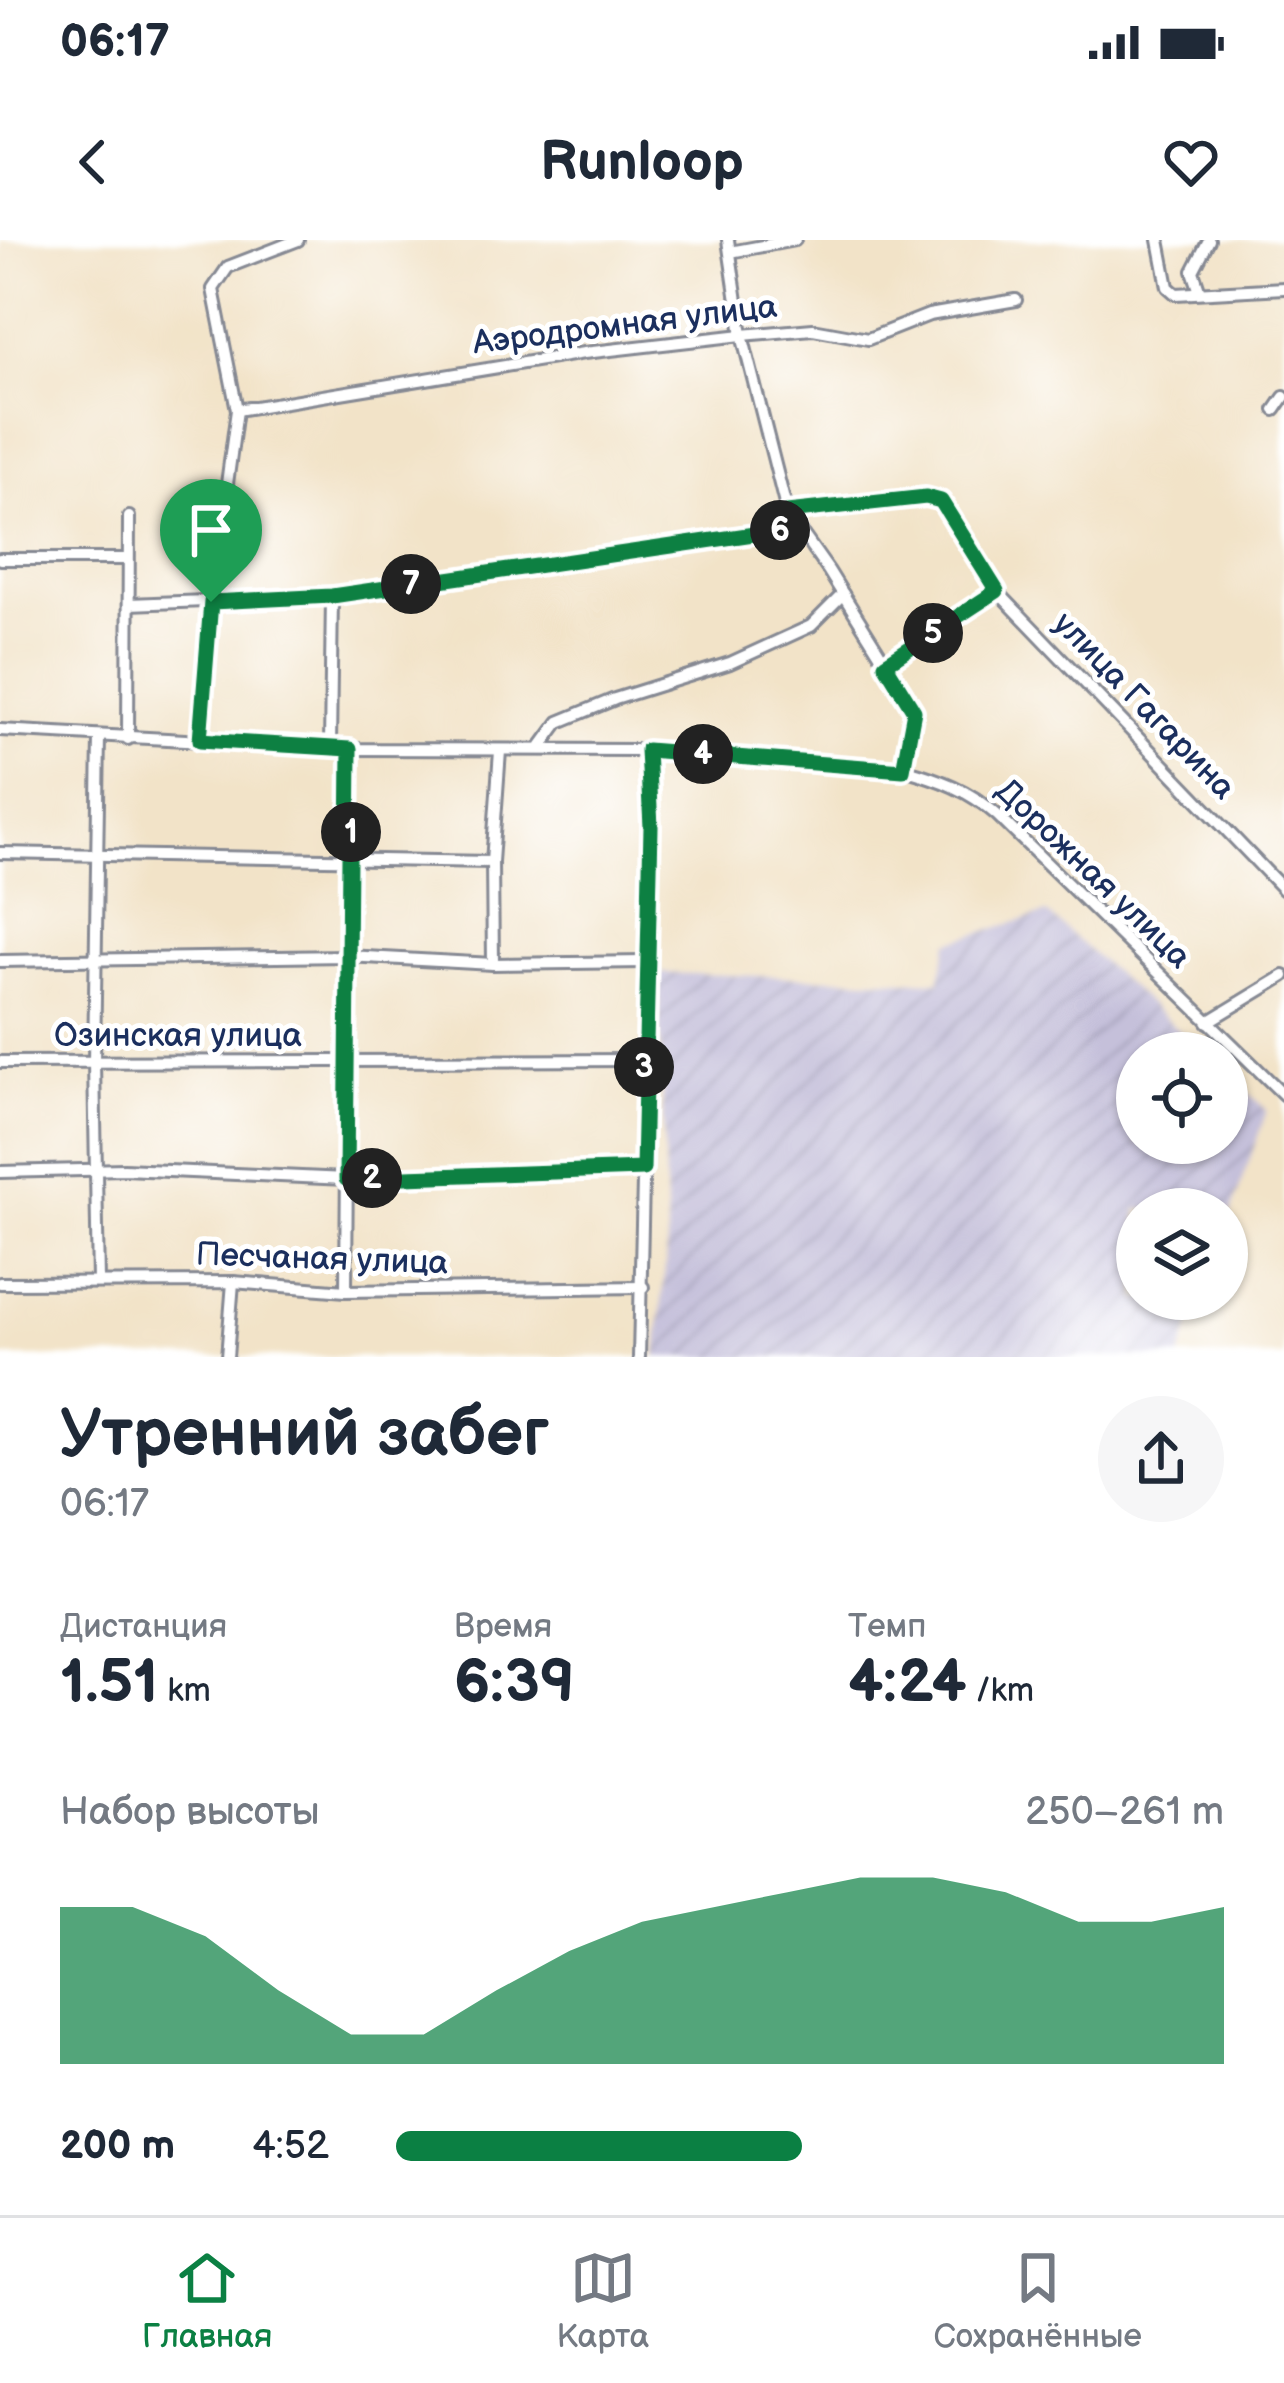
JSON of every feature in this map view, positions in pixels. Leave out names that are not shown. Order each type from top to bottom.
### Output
[{"type":"street","points":[[200,740],[211,602],[237,410],[214,295],[216,281],[239,261],[298,240]]},
{"type":"street","points":[[795,240],[729,246],[742,335],[787,512],[914,711],[903,770]]},
{"type":"street","points":[[1159,240],[1171,291],[1181,295],[1284,288]]},
{"type":"street","points":[[1200,292],[1193,271],[1209,240]]},
{"type":"street","name":"Аэродромная улица","points":[[237,410],[584,352],[813,329],[868,339],[929,315],[1016,300]]},
{"type":"street","points":[[1275,410],[1284,397]]},
{"type":"street","name":"улица Гагарина","points":[[787,512],[937,499],[997,591],[1284,890]]},
{"type":"street","points":[[128,739],[129,517]]},
{"type":"street","points":[[130,604],[332,596],[796,527]]},
{"type":"street","points":[[0,560],[127,559]]},
{"type":"street","points":[[885,664],[997,591]]},
{"type":"street","points":[[540,748],[559,722],[730,663],[801,631],[843,594]]},
{"type":"street","points":[[330,746],[332,596]]},
{"type":"street","name":"Дорожная улица","points":[[0,730],[350,749],[647,750],[903,770],[940,778],[982,802],[1284,1095]]},
{"type":"street","points":[[98,1282],[94,1062],[99,736]]},
{"type":"street","points":[[346,1291],[350,749]]},
{"type":"street","points":[[639,1357],[651,827],[647,750]]},
{"type":"street","points":[[493,964],[492,862],[500,752]]},
{"type":"street","points":[[0,853],[492,862]]},
{"type":"street","points":[[0,962],[347,956],[493,964],[645,962]]},
{"type":"street","points":[[1208,1022],[1284,976]]},
{"type":"street","name":"Озинская улица","points":[[0,1062],[644,1060]]},
{"type":"street","points":[[0,1172],[346,1179],[643,1169]]},
{"type":"street","points":[[227,1357],[233,1282]]},
{"type":"street","name":"Песчаная улица","points":[[0,1283],[233,1282],[346,1291],[643,1288]]},
{"type":"shaded area","points":[[1047,913],[1180,1032],[1116,1032],[1116,1164],[1248,1164],[1248,1093],[1267,1110],[1240,1188],[1116,1188],[1116,1320],[1193,1320],[1180,1357],[1009,1357],[1009,1351],[1006,1357],[657,1357],[667,1242],[658,973],[939,981],[949,942]]},
{"type":"route","points":[[926,497],[941,501],[997,591],[885,664],[914,711],[903,770],[647,750],[651,827],[643,1169],[346,1179],[350,749],[200,740],[211,602],[332,596],[781,530],[796,527],[787,512],[926,497]]}]
